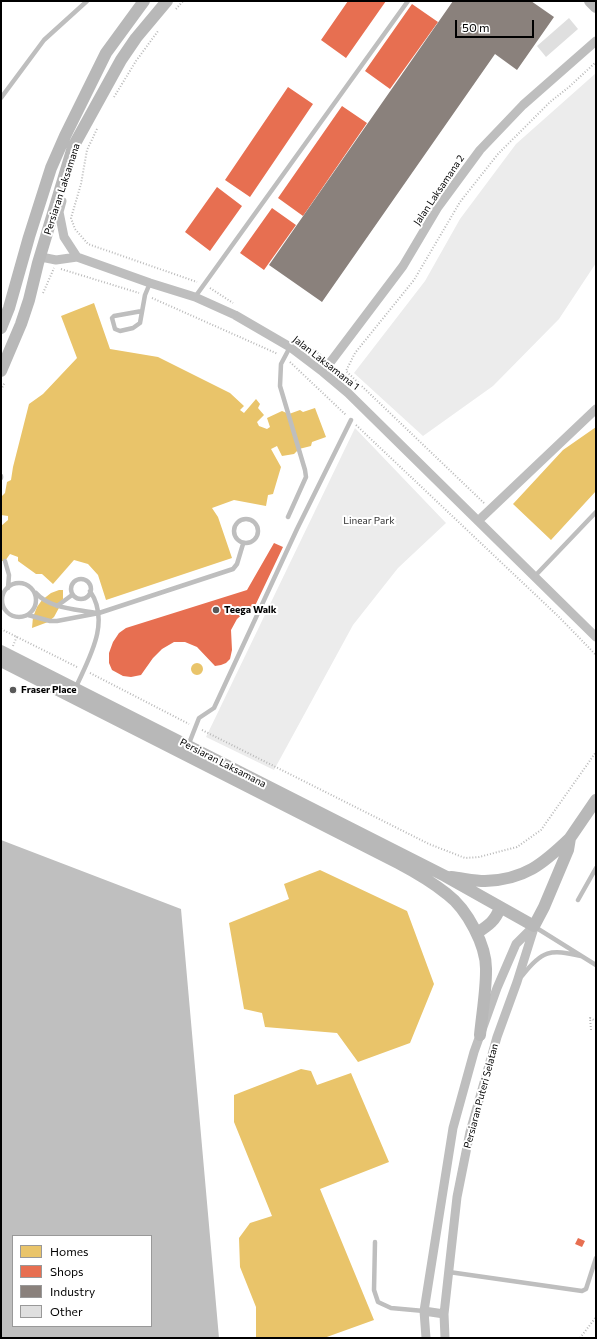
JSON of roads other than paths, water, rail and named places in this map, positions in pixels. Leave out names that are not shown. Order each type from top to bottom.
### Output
[{"type":"street","name":"Persiaran Laksamana","points":[[1,328],[9,308],[29,237],[54,162],[65,136],[106,53],[144,1]]},
{"type":"street","points":[[590,1],[596,7]]},
{"type":"street","name":"Persiaran Laksamana","points":[[1,372],[30,300],[40,260],[73,148],[121,60],[136,38],[171,6]]},
{"type":"street","name":"Jalan Laksamana 2","points":[[323,372],[403,266],[438,207],[480,150],[523,105],[596,42]]},
{"type":"street","points":[[40,260],[56,260],[77,257],[64,237],[60,212],[73,148]]},
{"type":"street","name":"Jalan Laksamana 1","points":[[77,257],[195,297],[235,315],[290,348],[323,372],[348,393],[596,638]]},
{"type":"street","points":[[478,521],[596,409]]},
{"type":"street","name":"Persiaran Laksamana","points":[[1,651],[445,876],[534,926]]},
{"type":"street","points":[[1,661],[421,876],[449,894],[462,909],[477,933],[484,953],[486,970],[480,1035]]},
{"type":"street","name":"Persiaran Puteri Selatan","points":[[445,1338],[444,1314],[457,1197],[470,1132],[497,1037],[517,982],[534,926],[544,907],[568,850],[570,838],[592,807]]},
{"type":"street","points":[[445,876],[484,881],[519,876],[550,858],[570,838]]},
{"type":"street","points":[[477,933],[491,923],[496,917],[500,908]]},
{"type":"street","name":"Persiaran Puteri Selatan","points":[[426,1338],[424,1311],[453,1128],[480,1035],[497,988],[516,944],[534,926]]},
{"type":"street","points":[[424,1311],[444,1314]]},
{"type":"lane","points":[[1,98],[44,40],[87,1]]},
{"type":"lane","points":[[195,297],[408,1]]},
{"type":"lane","points":[[142,311],[114,316],[112,318],[115,328],[120,332],[133,328],[140,323],[145,295],[150,283]]},
{"type":"lane","points":[[288,517],[306,477],[280,386],[280,369],[284,356],[290,348]]},
{"type":"lane","points":[[188,746],[199,718],[214,708],[297,529],[351,420]]},
{"type":"lane","points":[[534,576],[596,512]]},
{"type":"lane","points":[[249,519],[256,524],[258,532],[255,540],[248,544],[243,544],[236,539],[233,531],[234,526],[240,520],[249,519]]},
{"type":"lane","points":[[100,613],[57,606],[40,597],[27,585],[17,583],[8,588],[2,597],[4,606],[10,614],[18,617],[28,615],[50,621],[57,621],[100,613],[233,569],[237,564],[243,544]]},
{"type":"lane","points":[[5,561],[9,575],[8,588]]},
{"type":"lane","points":[[75,688],[97,637],[100,613],[90,591],[90,585],[88,582],[85,580],[78,580],[71,586],[72,595],[81,600],[87,597],[90,591]]},
{"type":"lane","points":[[28,615],[35,607],[36,602],[34,592],[31,588]]},
{"type":"lane","points":[[57,606],[72,595]]},
{"type":"lane","points":[[578,900],[596,868]]},
{"type":"lane","points":[[534,926],[596,965]]},
{"type":"lane","points":[[517,982],[536,960],[548,953],[562,952],[581,956]]},
{"type":"lane","points":[[375,1242],[374,1290],[378,1302],[391,1308],[424,1311]]},
{"type":"lane","points":[[449,1272],[582,1291],[586,1289],[596,1258]]},
{"type":"place","name":"Teega Walk","points":[[216,610]]},
{"type":"place","name":"Fraser Place","points":[[13,690]]},
{"type":"park label","name":"Linear Park","points":[[369,521]]}]
